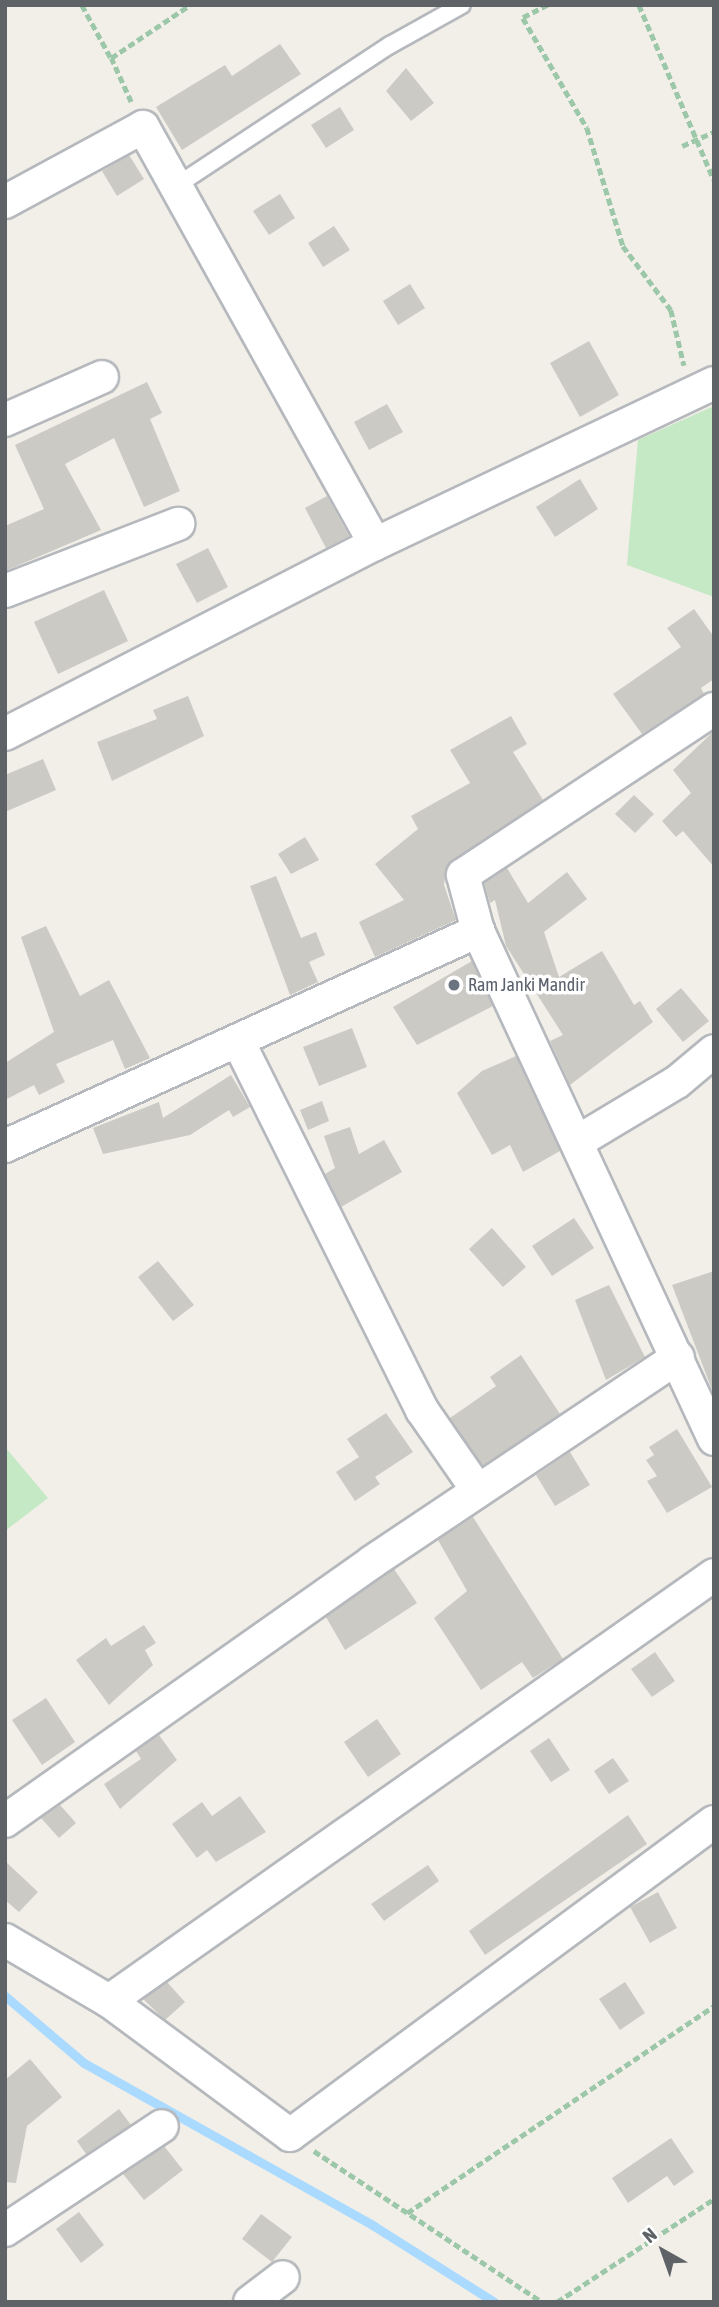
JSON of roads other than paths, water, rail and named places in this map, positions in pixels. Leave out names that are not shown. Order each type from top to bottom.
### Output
[{"type":"street","points":[[5,202],[143,127],[375,544]]},
{"type":"street","points":[[5,420],[102,377]]},
{"type":"street","points":[[5,734],[375,544],[703,388]]},
{"type":"street","points":[[5,592],[178,524]]},
{"type":"street","points":[[714,709],[463,875],[478,931],[714,1439]]},
{"type":"street","points":[[5,1146],[239,1043],[478,931]]},
{"type":"street","points":[[239,1043],[422,1410],[478,1491]]},
{"type":"street","points":[[577,1142],[677,1082],[714,1051]]},
{"type":"street","points":[[5,1821],[478,1491],[678,1357]]},
{"type":"street","points":[[109,2001],[714,1575]]},
{"type":"street","points":[[5,1940],[109,2001],[290,2135],[714,1822]]},
{"type":"street","points":[[5,2230],[162,2126]]},
{"type":"street","points":[[250,2302],[283,2277]]},
{"type":"lane","points":[[176,186],[390,45],[462,5]]},
{"type":"waterway","points":[[5,1996],[84,2063],[374,2226],[494,2302]]},
{"type":"place","name":"Ram Janki Mandir","points":[[454,985]]}]
